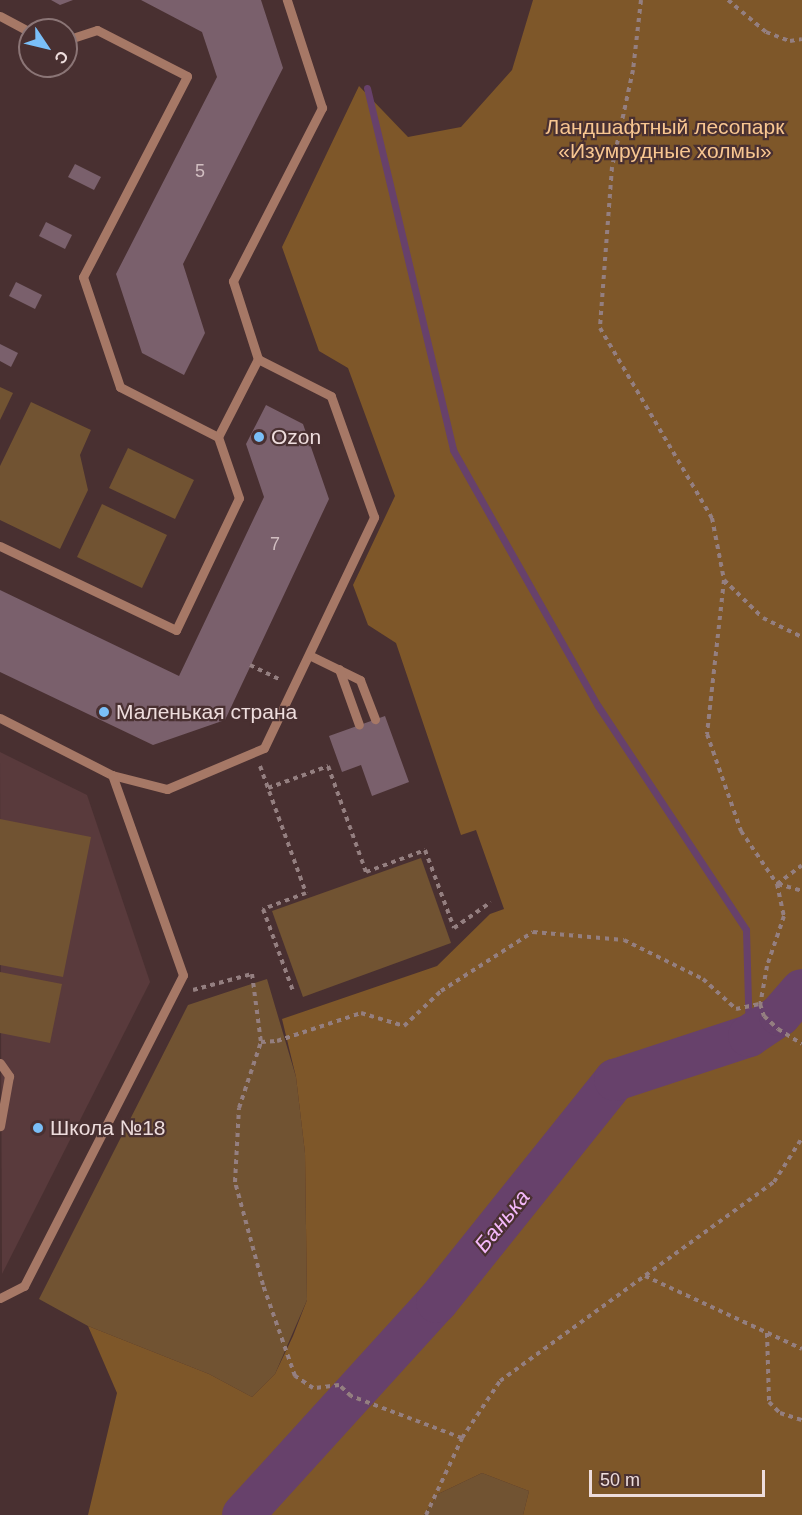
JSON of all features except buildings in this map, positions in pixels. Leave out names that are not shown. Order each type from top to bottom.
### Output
[{"type":"lane","points":[[218,437],[258,359],[233,281],[322,108],[287,0]]},
{"type":"lane","points":[[0,16],[18,26]]},
{"type":"lane","points":[[0,546],[176,630],[239,498],[218,437],[120,387],[83,277],[186,76],[97,30],[78,36]]},
{"type":"lane","points":[[0,718],[112,774],[167,789],[264,748],[374,517],[331,396],[258,359]]},
{"type":"lane","points":[[309,655],[360,680],[375,719]]},
{"type":"lane","points":[[339,669],[359,725]]},
{"type":"lane","points":[[0,1298],[24,1286],[183,975],[112,774]]},
{"type":"lane","points":[[0,1063],[9,1076],[0,1126]]},
{"type":"path","points":[[641,0],[633,70],[612,167],[600,328],[712,518],[724,580],[707,734],[741,831],[777,884],[784,916],[767,966],[760,1004],[764,1016],[778,1029],[802,1044]]},
{"type":"path","points":[[728,0],[766,32],[790,41],[802,39]]},
{"type":"path","points":[[724,580],[763,618],[802,637]]},
{"type":"path","points":[[250,665],[294,686]]},
{"type":"path","points":[[255,751],[306,893],[263,909],[293,991]]},
{"type":"path","points":[[268,788],[328,766],[366,872],[425,850],[454,928],[491,902]]},
{"type":"path","points":[[777,884],[802,865]]},
{"type":"path","points":[[777,884],[802,891]]},
{"type":"path","points":[[261,1042],[277,1041],[361,1013],[404,1026],[441,991],[533,932],[624,940],[703,978],[736,1009],[760,1004]]},
{"type":"path","points":[[172,996],[252,974],[261,1042],[238,1108],[235,1182],[263,1285],[295,1376],[313,1388],[339,1385],[351,1396],[462,1438]]},
{"type":"path","points":[[426,1515],[462,1438],[500,1381],[774,1182],[802,1138]]},
{"type":"path","points":[[645,1276],[802,1349]]},
{"type":"path","points":[[767,1333],[769,1402],[780,1413],[802,1420]]},
{"type":"shaded area","points":[[0,387],[13,393],[0,420]]},
{"type":"shaded area","points":[[31,402],[91,430],[80,455],[88,490],[60,549],[0,520],[0,466]]},
{"type":"shaded area","points":[[128,448],[194,480],[175,519],[109,488]]},
{"type":"shaded area","points":[[102,504],[167,535],[142,588],[77,557]]},
{"type":"shaded area","name":"Школа №18","points":[[0,752],[87,795],[150,982],[2,1274]]},
{"type":"shaded area","points":[[0,819],[91,837],[63,977],[0,965]]},
{"type":"shaded area","points":[[421,858],[451,943],[303,997],[272,911]]},
{"type":"shaded area","points":[[0,972],[62,984],[50,1043],[0,1033]]},
{"type":"shaded area","points":[[267,979],[296,1077],[305,1153],[307,1300],[275,1374],[252,1397],[209,1374],[88,1326],[39,1299],[188,1005]]},
{"type":"shaded area","points":[[482,1473],[529,1491],[523,1515],[424,1515],[438,1494]]},
{"type":"green space","name":"Ландшафтный лесопарк «Изумрудные холмы»","points":[[533,0],[802,0],[802,1515],[523,1515],[529,1491],[482,1473],[438,1494],[424,1515],[88,1515],[117,1393],[88,1326],[209,1374],[252,1397],[275,1374],[293,1336],[307,1300],[305,1153],[296,1077],[282,1019],[437,966],[490,914],[504,909],[476,830],[461,835],[396,643],[368,625],[353,585],[395,496],[348,368],[319,351],[282,247],[359,86],[408,137],[461,127],[512,70]]},
{"type":"waterway","points":[[367,88],[453,450],[598,706],[746,930],[749,1036]]},
{"type":"waterway","name":"Банька","points":[[243,1515],[437,1302],[615,1080],[749,1036],[780,1015],[802,990]]},
{"type":"place","name":"Ozon","points":[[259,437]]},
{"type":"place","name":"Маленькая страна","points":[[104,712]]},
{"type":"place","name":"Школа №18","points":[[38,1128]]}]
